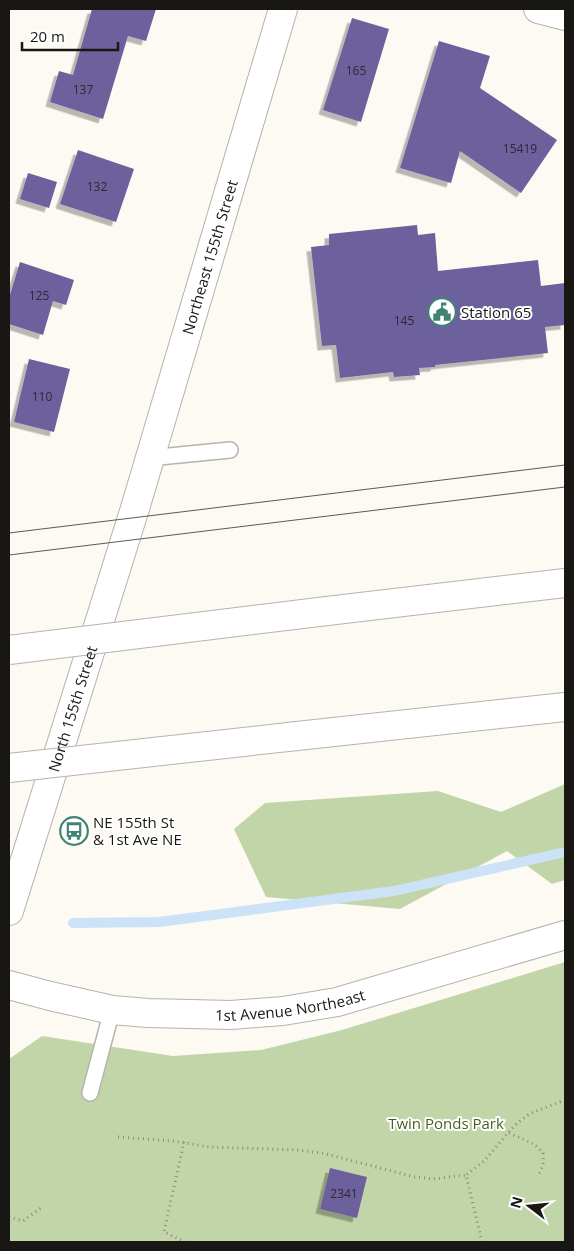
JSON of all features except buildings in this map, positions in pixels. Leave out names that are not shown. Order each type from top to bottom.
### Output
[{"type":"main road","name":"Northeast 155th Street","points":[[136,505],[283,9]]},
{"type":"main road","name":"North 155th Street","points":[[9,911],[136,505]]},
{"type":"main road","points":[[9,650],[565,583]]},
{"type":"main road","points":[[9,768],[565,707]]},
{"type":"main road","name":"1st Avenue Northeast","points":[[9,985],[112,1010],[183,1015],[232,1015],[284,1011],[337,1002],[565,936]]},
{"type":"lane","points":[[149,458],[230,450]]},
{"type":"lane","points":[[90,1093],[112,1010]]},
{"type":"path","points":[[118,1137],[184,1142],[209,1147],[298,1150],[322,1153],[416,1177],[433,1179],[466,1174],[484,1161],[515,1125],[529,1114],[565,1100]]},
{"type":"path","points":[[509,1133],[534,1144],[543,1153],[543,1164],[538,1177]]},
{"type":"path","points":[[184,1142],[164,1232],[186,1242]]},
{"type":"path","points":[[466,1174],[482,1242]]},
{"type":"path","points":[[9,1217],[23,1221],[41,1208]]},
{"type":"green space","points":[[565,784],[565,880],[552,884],[507,851],[400,909],[266,897],[234,829],[265,803],[438,791],[501,812]]},
{"type":"green space","name":"Twin Ponds Park","points":[[565,962],[565,1242],[9,1242],[9,1059],[42,1036],[173,1056],[261,1050],[342,1030]]},
{"type":"waterway","points":[[73,923],[159,922],[394,891],[565,852]]},
{"type":"tram line","points":[[9,533],[565,465]]},
{"type":"tram line","points":[[9,555],[565,487]]},
{"type":"place","name":"Station 65","points":[[442,312]]},
{"type":"place","name":"NE 155th St & 1st Ave NE","points":[[74,831]]}]
